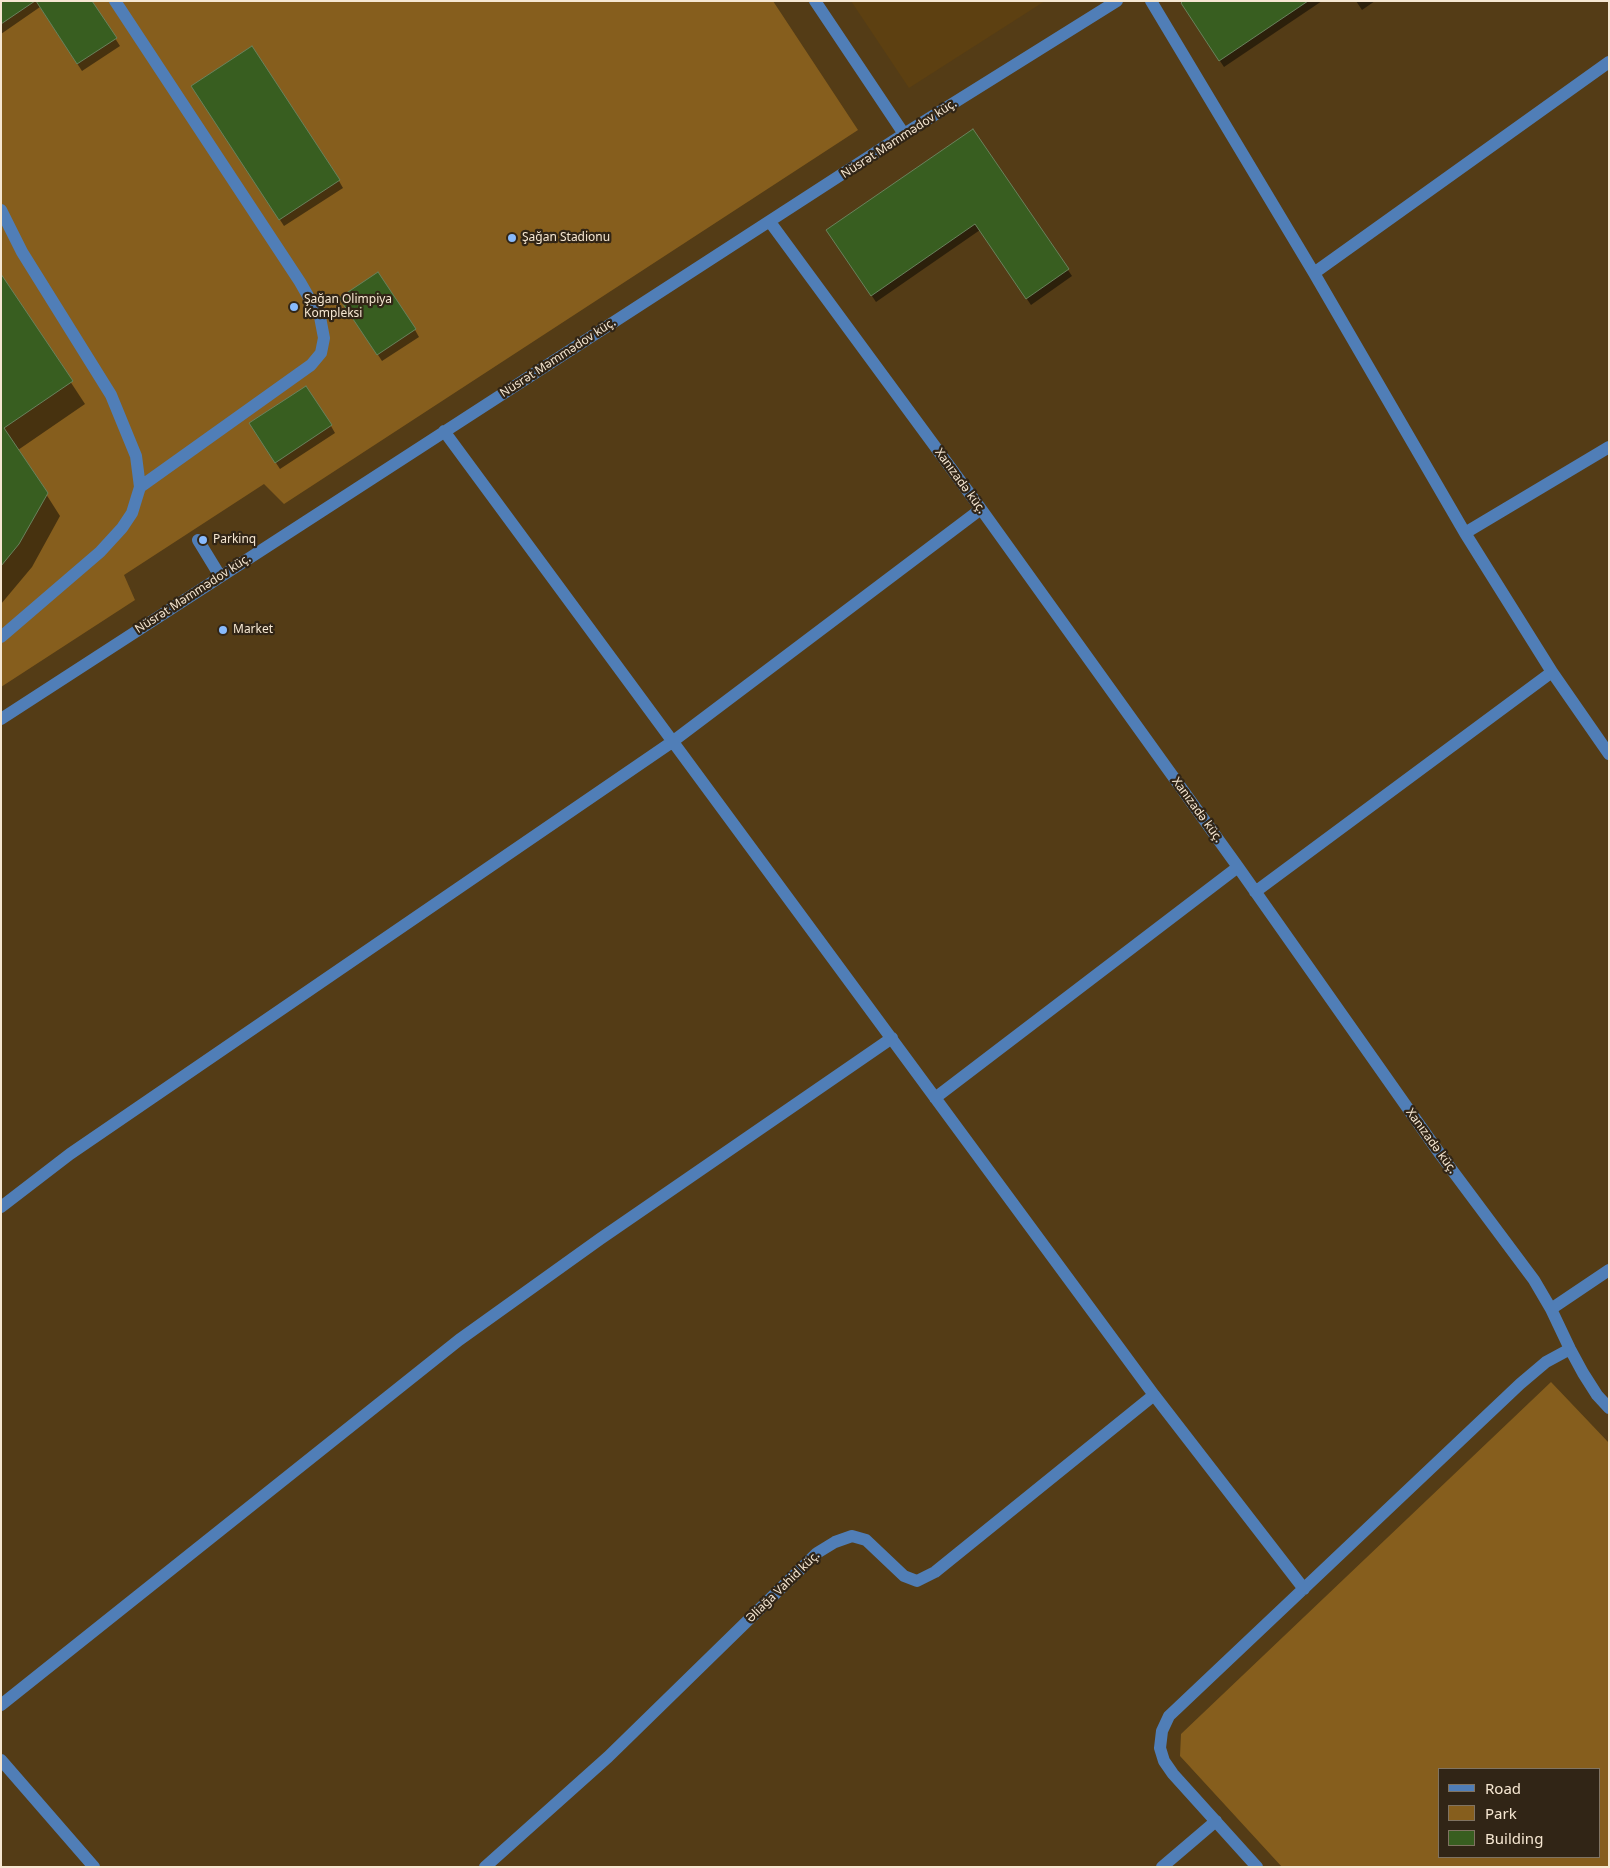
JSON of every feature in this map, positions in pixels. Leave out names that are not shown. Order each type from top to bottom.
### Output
[{"type":"street","points":[[115,1],[300,282],[320,317],[324,338],[321,353],[311,364],[140,487]]},
{"type":"street","points":[[816,1],[904,134]]},
{"type":"street","name":"Nüsrət Məmmədov küç.","points":[[2,715],[904,134],[1117,1]]},
{"type":"street","points":[[1151,1],[1314,273],[1465,533],[1552,672],[1609,754]]},
{"type":"street","points":[[1314,273],[1609,62]]},
{"type":"street","points":[[1,210],[22,252],[111,395],[136,456],[140,487],[132,513],[122,528],[100,552],[1,637]]},
{"type":"street","name":"Xanızadə küç.","points":[[770,222],[1238,867],[1440,1154],[1534,1280],[1552,1309],[1570,1349],[1597,1395],[1609,1408]]},
{"type":"street","points":[[444,431],[1154,1395],[1304,1589]]},
{"type":"street","points":[[1465,533],[1609,447]]},
{"type":"street","points":[[1,1207],[70,1154],[672,742],[980,509]]},
{"type":"street","points":[[198,540],[220,576]]},
{"type":"street","points":[[1255,892],[1552,672]]},
{"type":"street","points":[[935,1098],[1238,867]]},
{"type":"street","points":[[1,1705],[459,1340],[600,1239],[892,1038]]},
{"type":"street","points":[[1552,1309],[1609,1270]]},
{"type":"street","points":[[1257,1867],[1164,1761],[1160,1748],[1162,1731],[1169,1716],[1520,1384],[1546,1362],[1570,1349]]},
{"type":"street","name":"Əliağa Vahid küç.","points":[[485,1867],[608,1757],[817,1554],[835,1542],[852,1536],[866,1540],[904,1576],[917,1580],[935,1572],[1154,1395]]},
{"type":"street","points":[[1,1760],[94,1867]]},
{"type":"street","points":[[1162,1867],[1216,1821]]},
{"type":"shaded area","points":[[851,1],[1045,1],[909,88]]},
{"type":"green space","name":"Şağan Olimpiya Kompleksi","points":[[1,1],[773,1],[858,130],[284,504],[264,484],[124,575],[135,600],[1,687]]},
{"type":"green space","points":[[1551,1382],[1609,1443],[1609,1867],[1282,1867],[1180,1756],[1181,1734]]},
{"type":"building","points":[[1,1],[35,1],[1,24]]},
{"type":"building","points":[[36,1],[92,1],[117,38],[77,64]]},
{"type":"building","points":[[1183,1],[1308,1],[1219,61],[1181,3]]},
{"type":"building","points":[[252,46],[340,180],[279,220],[191,86]]},
{"type":"building","points":[[973,129],[1069,269],[1026,299],[975,224],[871,296],[826,230]]},
{"type":"building","points":[[378,272],[416,329],[377,355],[339,298]]},
{"type":"building","points":[[1,274],[73,381],[4,428],[48,493],[19,544],[1,566]]},
{"type":"building","points":[[306,386],[332,425],[275,463],[249,423]]},
{"type":"place","name":"Şağan Stadionu","points":[[512,238]]},
{"type":"place","name":"Şağan Olimpiya Kompleksi","points":[[294,307]]},
{"type":"place","name":"Parkinq","points":[[203,540]]},
{"type":"place","name":"Market","points":[[223,630]]}]
